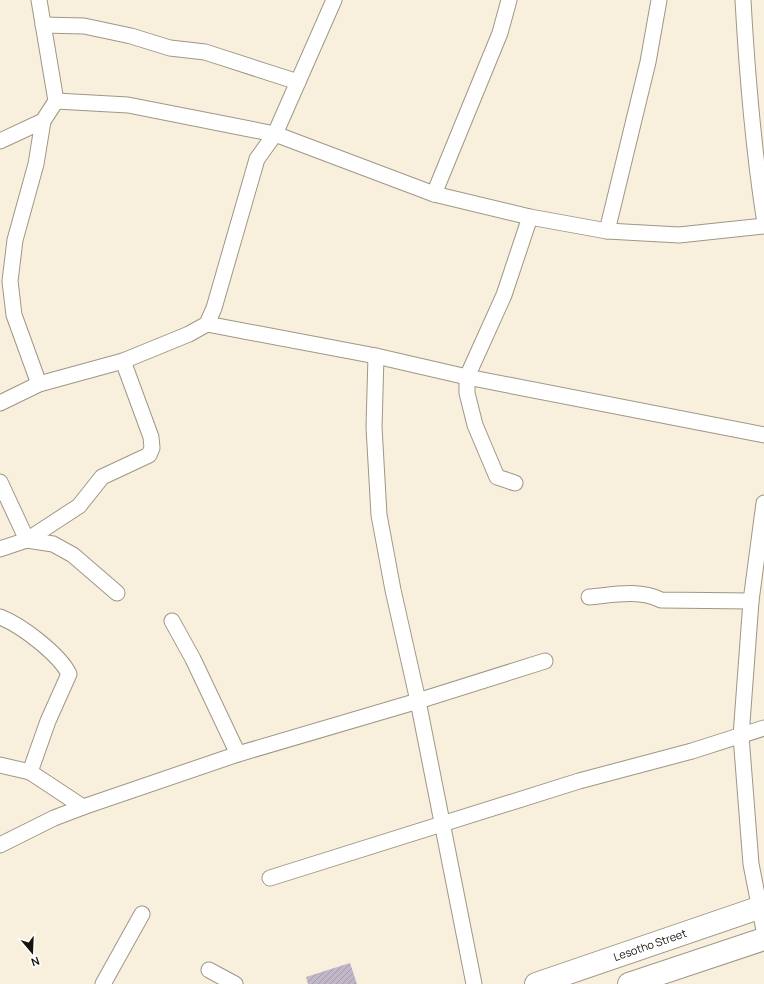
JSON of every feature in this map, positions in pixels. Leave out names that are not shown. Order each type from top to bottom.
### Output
[{"type":"main road","name":"Lesotho Street","points":[[536,984],[761,907]]},
{"type":"main road","points":[[629,984],[764,939]]},
{"type":"street","points":[[38,384],[14,315],[10,281],[14,240],[36,164],[43,121],[56,101],[39,0]]},
{"type":"street","points":[[0,403],[38,384],[123,361],[189,334],[206,324],[214,308],[257,159],[275,134],[334,0]]},
{"type":"street","points":[[434,194],[500,33],[509,0]]},
{"type":"street","points":[[607,230],[648,62],[659,0]]},
{"type":"street","points":[[743,0],[748,95],[764,217]]},
{"type":"street","points":[[43,25],[84,26],[131,36],[170,48],[205,52],[298,82]]},
{"type":"street","points":[[56,101],[128,105],[275,134],[434,194],[530,217],[607,230],[679,235],[764,226]]},
{"type":"street","points":[[0,141],[43,121]]},
{"type":"street","points":[[515,483],[497,477],[475,425],[467,393],[467,377],[504,295],[530,217]]},
{"type":"street","points":[[206,324],[376,356],[467,377],[764,435]]},
{"type":"street","points":[[376,356],[374,427],[379,515],[393,590],[418,701],[443,824],[474,984]]},
{"type":"street","points":[[0,549],[27,540],[79,506],[102,477],[148,455],[152,448],[151,437],[123,361]]},
{"type":"street","points":[[0,482],[27,540]]},
{"type":"street","points":[[764,503],[760,557],[751,601],[741,736],[751,864],[761,907],[764,930]]},
{"type":"street","points":[[27,540],[53,544],[73,555],[117,593]]},
{"type":"street","points":[[589,597],[638,593],[649,595],[661,600],[751,601]]},
{"type":"street","points":[[0,617],[9,620],[32,637],[64,664],[69,674],[48,721],[30,772]]},
{"type":"street","points":[[172,621],[193,659],[238,754]]},
{"type":"street","points":[[0,845],[54,818],[238,754],[418,701],[545,661]]},
{"type":"street","points":[[270,878],[579,781],[741,736],[764,728]]},
{"type":"street","points":[[0,765],[30,772],[83,807]]},
{"type":"street","points":[[103,984],[142,914]]},
{"type":"street","points":[[209,970],[235,984]]},
{"type":"building","points":[[350,963],[357,984],[308,984],[306,977]]}]
